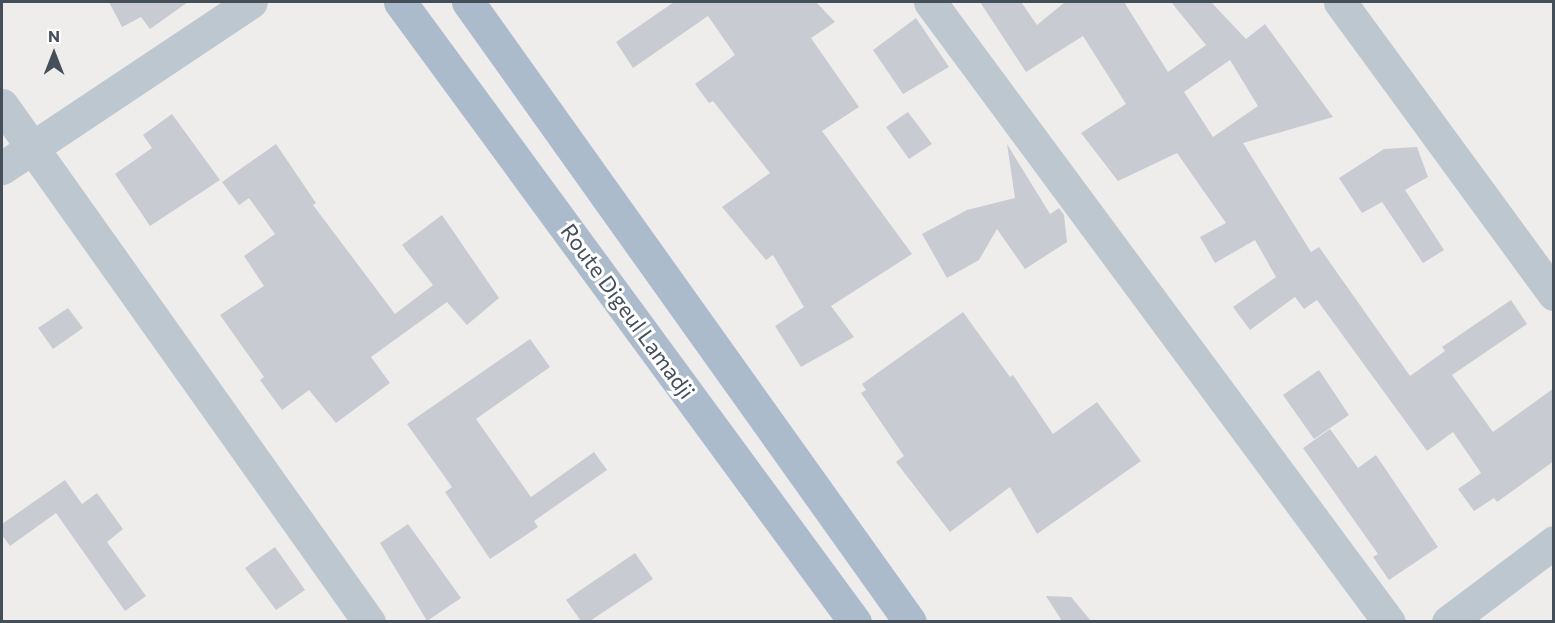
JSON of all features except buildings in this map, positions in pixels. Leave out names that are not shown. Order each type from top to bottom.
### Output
[{"type":"main road","name":"Route Digeul Lamadji","points":[[400,2],[855,621]]},
{"type":"main road","points":[[468,2],[910,621]]},
{"type":"street","points":[[2,168],[251,2]]},
{"type":"street","points":[[1340,2],[1554,294]]},
{"type":"street","points":[[935,3],[1389,621]]},
{"type":"street","points":[[2,105],[369,621]]},
{"type":"street","points":[[1448,621],[1554,542]]}]
